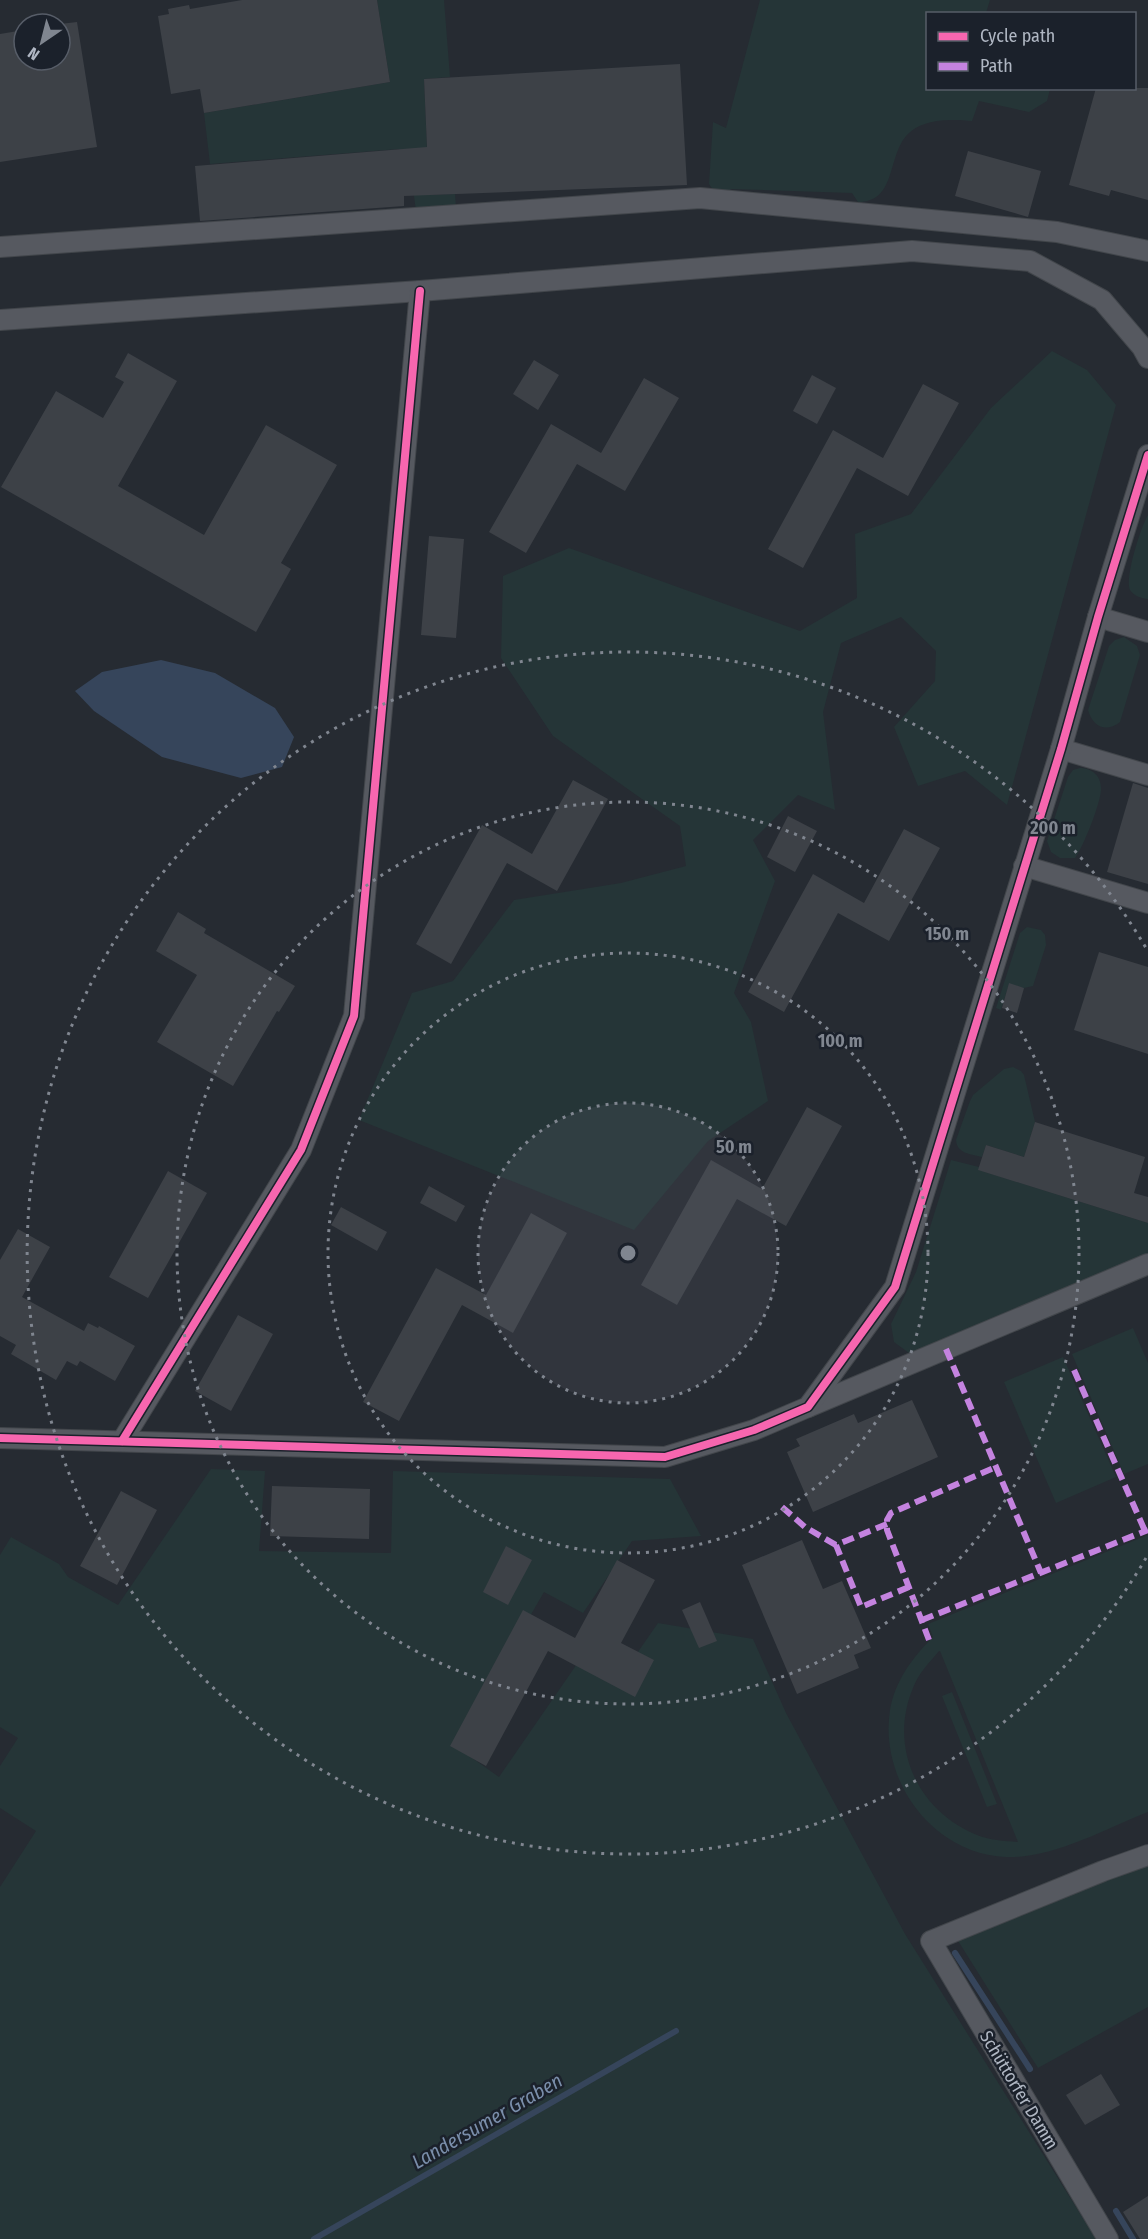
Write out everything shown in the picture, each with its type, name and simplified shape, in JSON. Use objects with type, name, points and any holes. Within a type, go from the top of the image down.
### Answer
[{"type":"street","points":[[0,247],[700,198],[1057,232],[1148,251]]},
{"type":"street","points":[[0,320],[420,291],[912,251],[1030,261],[1102,300],[1142,347],[1148,358]]},
{"type":"street","points":[[122,1441],[301,1150],[354,1016],[420,291]]},
{"type":"street","points":[[808,1407],[894,1287],[1061,749],[1098,617],[1145,482],[1148,455]]},
{"type":"street","points":[[1098,617],[1148,632]]},
{"type":"street","points":[[1061,749],[1148,775]]},
{"type":"street","points":[[1024,866],[1148,903]]},
{"type":"street","points":[[0,1438],[665,1457],[754,1430],[1148,1264]]},
{"type":"street","name":"Schüttorfer Damm","points":[[1108,2239],[931,1941],[1102,1871],[1148,1855]]},
{"type":"shaded area","points":[[377,0],[444,0],[450,77],[424,79],[429,195],[455,194],[456,207],[416,211],[410,167],[399,149],[210,164],[204,113],[390,82]]},
{"type":"shaded area","points":[[760,0],[990,0],[986,12],[926,12],[926,90],[1050,90],[1047,101],[1029,112],[979,101],[972,121],[937,121],[913,130],[900,145],[889,178],[879,195],[870,200],[858,202],[852,193],[731,189],[724,197],[715,193],[709,184],[713,122],[726,128]]},
{"type":"shaded area","points":[[1052,351],[1087,370],[1116,405],[1007,805],[965,771],[918,786],[894,727],[935,681],[936,651],[901,617],[841,643],[823,712],[835,810],[798,795],[753,840],[775,881],[734,993],[751,1022],[768,1101],[708,1141],[634,1230],[359,1120],[412,993],[453,981],[514,900],[621,883],[686,866],[680,826],[553,736],[501,658],[503,576],[569,548],[800,631],[857,598],[855,534],[911,514],[991,408]]},
{"type":"shaded area","points":[[1148,515],[1147,599],[1130,590],[1129,575],[1134,552]]},
{"type":"shaded area","points":[[1124,637],[1137,646],[1140,655],[1120,722],[1105,728],[1093,721],[1088,710],[1109,646],[1115,640]]},
{"type":"shaded area","points":[[1088,769],[1099,779],[1101,788],[1098,803],[1083,845],[1075,858],[1060,858],[1051,852],[1047,841],[1068,777],[1073,770]]},
{"type":"shaded area","points":[[1027,927],[1041,930],[1045,935],[1046,945],[1033,986],[1024,988],[1009,984],[1001,1010],[996,1008],[1020,933]]},
{"type":"shaded area","points":[[1013,1067],[1024,1075],[1035,1122],[1024,1157],[986,1145],[982,1157],[962,1151],[956,1140],[973,1095],[1004,1069]]},
{"type":"shaded area","points":[[951,1160],[979,1167],[979,1170],[1148,1223],[1148,1255],[918,1353],[909,1353],[894,1342],[891,1324],[916,1272]]},
{"type":"shaded area","points":[[1133,1328],[1148,1363],[1148,1464],[1124,1474],[1072,1354]]},
{"type":"shaded area","points":[[1063,1357],[1116,1477],[1056,1503],[1004,1382]]},
{"type":"shaded area","points":[[211,1469],[265,1471],[259,1551],[391,1553],[393,1471],[670,1479],[701,1536],[632,1541],[583,1613],[544,1592],[455,1746],[499,1777],[579,1661],[615,1685],[658,1623],[753,1639],[786,1713],[905,1934],[1096,2239],[0,2239],[0,1887],[36,1831],[0,1808],[0,1766],[18,1738],[0,1727],[0,1555],[11,1537],[59,1564],[68,1577],[118,1605]]},
{"type":"shaded area","points":[[1148,1535],[1148,1812],[1078,1842],[1024,1856],[1006,1857],[980,1853],[956,1843],[934,1828],[916,1809],[903,1787],[893,1762],[889,1737],[892,1699],[911,1662],[933,1637],[928,1624]],"holes":[[[940,1651],[1018,1842],[982,1837],[956,1824],[924,1794],[914,1775],[907,1755],[904,1733],[906,1711],[918,1678]]]},
{"type":"shaded area","points":[[952,1692],[997,1804],[987,1807],[942,1696]]},
{"type":"shaded area","points":[[1148,1861],[1148,2007],[1038,2068],[955,1936]]},
{"type":"water","points":[[161,660],[215,673],[275,708],[294,737],[282,767],[241,778],[162,757],[94,711],[75,691],[102,672]]},
{"type":"building","points":[[242,0],[377,0],[390,82],[204,113],[200,89],[171,94],[158,16],[169,14],[168,9],[189,5],[190,9]]},
{"type":"building","points":[[77,22],[97,147],[0,162],[0,34],[12,32],[12,72],[72,72],[72,23]]},
{"type":"building","points":[[680,64],[687,185],[404,196],[404,206],[200,221],[195,166],[427,147],[424,79]]},
{"type":"building","points":[[1148,88],[1148,200],[1111,190],[1109,196],[1069,185],[1095,90]]},
{"type":"building","points":[[968,151],[1041,171],[1028,217],[955,196]]},
{"type":"building","points":[[128,353],[177,381],[118,486],[204,535],[266,425],[337,465],[281,563],[291,569],[256,632],[1,487],[56,391],[103,418],[124,382],[115,377]]},
{"type":"building","points":[[534,360],[559,375],[538,410],[513,394]]},
{"type":"building","points":[[812,375],[836,388],[817,424],[793,411]]},
{"type":"building","points":[[644,378],[679,398],[625,491],[577,464],[526,553],[489,532],[551,424],[601,453]]},
{"type":"building","points":[[923,384],[959,403],[908,496],[857,468],[803,568],[768,549],[833,430],[883,458]]},
{"type":"building","points":[[429,536],[464,539],[456,638],[421,635]]},
{"type":"building","points":[[573,780],[608,799],[557,891],[507,863],[451,964],[416,944],[482,825],[532,854]]},
{"type":"building","points":[[1133,783],[1148,788],[1148,884],[1107,872]]},
{"type":"building","points":[[788,816],[817,831],[795,872],[767,857]]},
{"type":"building","points":[[904,829],[940,848],[889,941],[838,913],[784,1012],[748,992],[813,874],[864,903]]},
{"type":"building","points":[[178,912],[206,929],[204,933],[295,986],[279,1012],[277,1011],[233,1086],[157,1042],[197,975],[156,951]]},
{"type":"building","points":[[1099,952],[1148,967],[1148,1054],[1074,1030]]},
{"type":"building","points":[[1009,983],[1024,988],[1017,1013],[1002,1008]]},
{"type":"building","points":[[807,1107],[842,1126],[786,1226],[737,1199],[677,1305],[641,1285],[711,1160],[762,1189]]},
{"type":"building","points":[[1035,1122],[1145,1157],[1134,1193],[1148,1197],[1148,1223],[978,1170],[986,1145],[1024,1157]]},
{"type":"building","points":[[168,1171],[207,1193],[148,1298],[109,1277]]},
{"type":"building","points":[[429,1186],[465,1206],[456,1222],[420,1203]]},
{"type":"building","points":[[341,1207],[387,1232],[377,1251],[331,1225]]},
{"type":"building","points":[[531,1213],[567,1233],[513,1333],[462,1305],[399,1421],[363,1402],[436,1268],[486,1295]]},
{"type":"building","points":[[18,1229],[50,1247],[22,1297],[84,1331],[88,1323],[98,1328],[99,1326],[135,1346],[115,1381],[80,1361],[77,1366],[67,1361],[56,1380],[11,1354],[16,1345],[0,1336],[0,1260]]},
{"type":"building","points":[[238,1315],[273,1334],[231,1411],[195,1391]]},
{"type":"building","points":[[912,1400],[938,1457],[813,1512],[787,1452],[800,1446],[796,1439],[854,1414],[858,1423]]},
{"type":"building","points":[[272,1486],[370,1489],[369,1539],[270,1536]]},
{"type":"building","points":[[121,1491],[157,1510],[117,1585],[80,1566]]},
{"type":"building","points":[[802,1540],[823,1589],[842,1581],[871,1648],[854,1655],[859,1668],[797,1694],[742,1565]]},
{"type":"building","points":[[506,1546],[532,1560],[508,1605],[483,1592]]},
{"type":"building","points":[[617,1560],[655,1580],[621,1643],[654,1660],[635,1697],[548,1651],[486,1766],[450,1746],[523,1610],[575,1638]]},
{"type":"building","points":[[700,1602],[717,1641],[699,1648],[682,1610]]},
{"type":"building","points":[[1101,2074],[1120,2105],[1085,2125],[1066,2095]]},
{"type":"building","points":[[1148,2196],[1148,2239],[1140,2239],[1123,2212]]},
{"type":"waterway","points":[[955,1953],[1030,2069]]},
{"type":"waterway","name":"Landersumer Graben","points":[[314,2239],[676,2031]]},
{"type":"waterway","points":[[1116,2211],[1133,2239]]},
{"type":"marked path","points":[[946,1349],[1041,1573]]},
{"type":"marked path","points":[[1074,1370],[1145,1531]]},
{"type":"marked path","points":[[929,1640],[887,1530],[887,1520],[891,1513],[996,1467]]},
{"type":"marked path","points":[[782,1507],[805,1527],[836,1545]]},
{"type":"marked path","points":[[887,1524],[836,1545],[861,1607],[909,1587]]},
{"type":"marked path","points":[[922,1620],[1148,1530]]},
{"type":"cycle path","points":[[122,1441],[301,1150],[354,1016],[420,291]]},
{"type":"cycle path","points":[[0,1438],[665,1457],[754,1430],[808,1407],[895,1287],[1061,749],[1098,617],[1148,455]]}]
